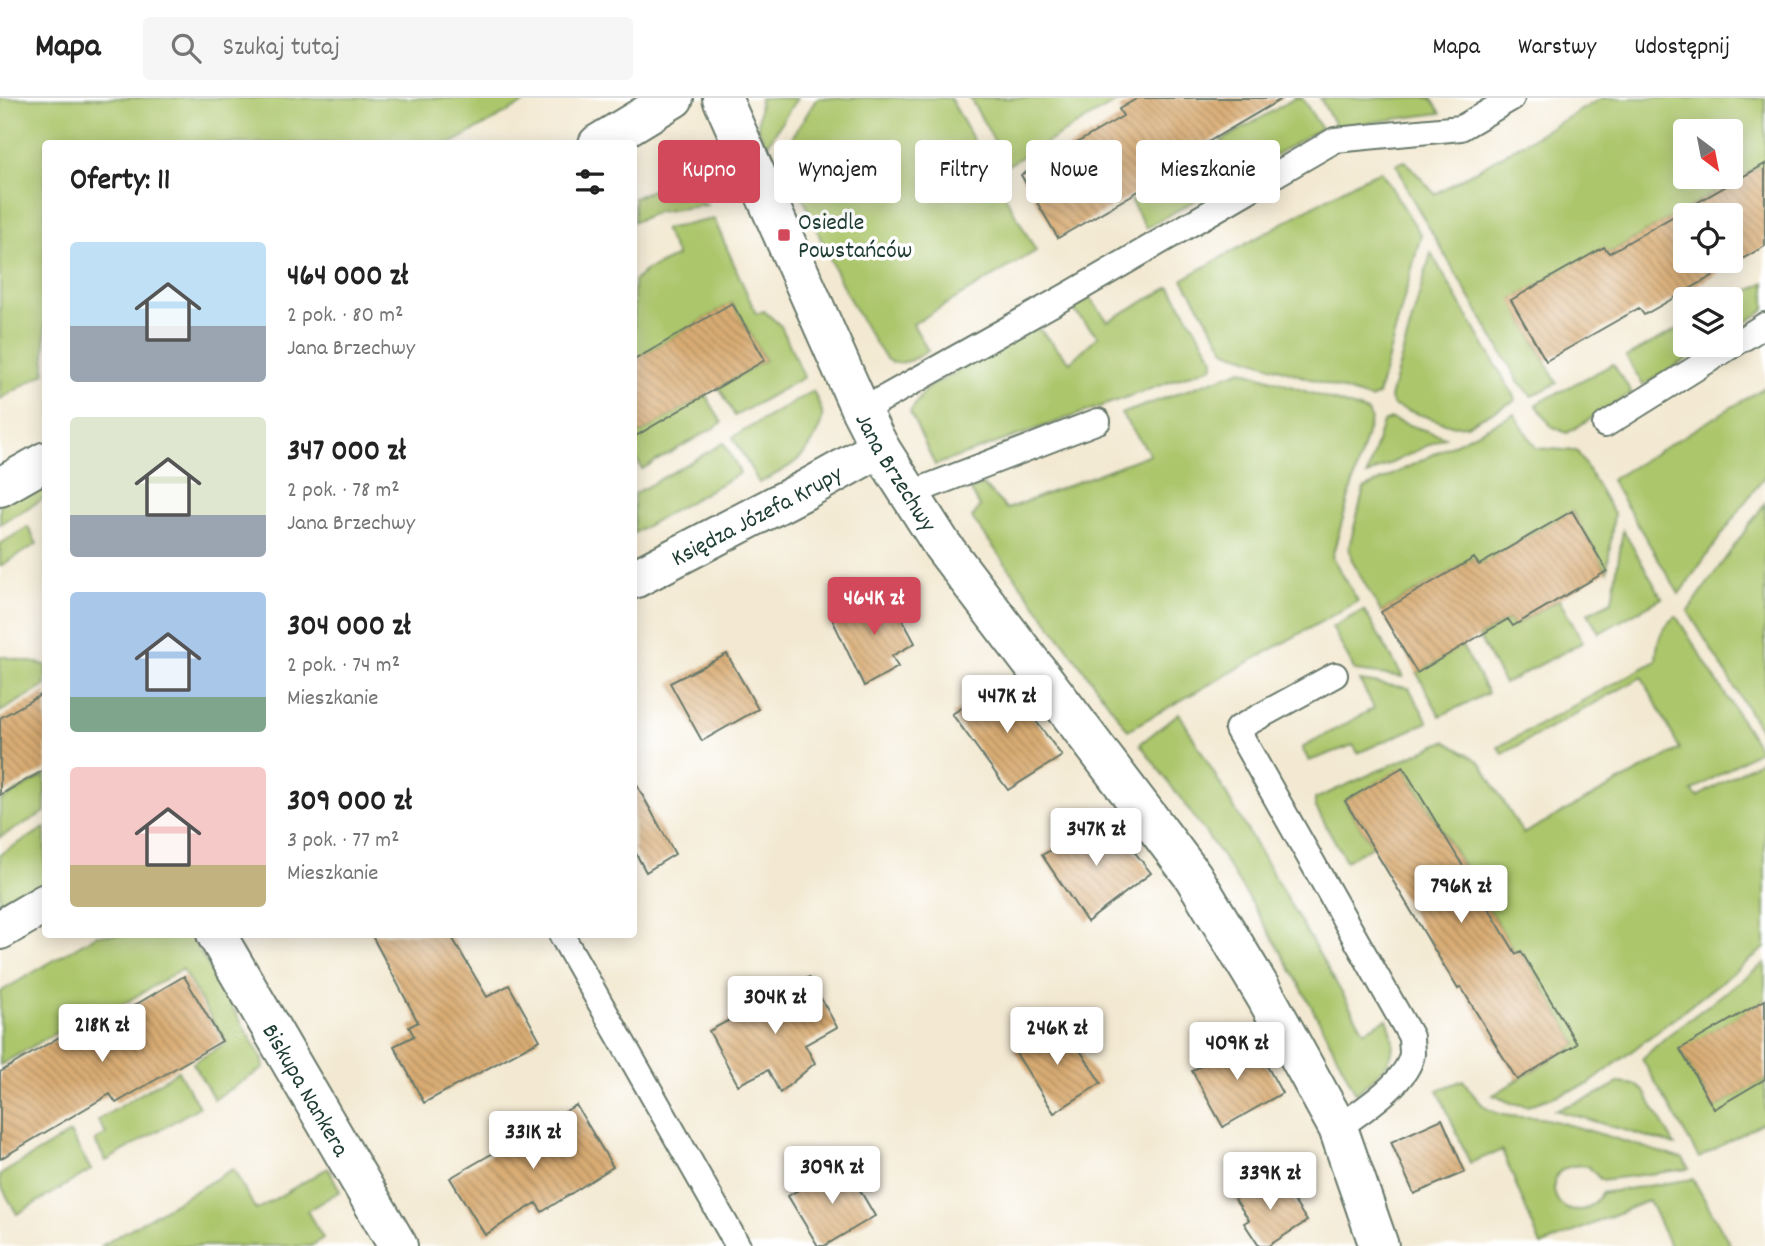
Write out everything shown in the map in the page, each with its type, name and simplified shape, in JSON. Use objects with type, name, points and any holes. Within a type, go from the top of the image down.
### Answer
[{"type":"street","points":[[604,140],[674,98]]},
{"type":"street","name":"Jana Brzechwy","points":[[722,98],[880,448],[942,545],[1193,876],[1267,999],[1338,1128],[1379,1246]]},
{"type":"street","name":"Księdza Józefa Krupy","points":[[637,577],[880,448]]},
{"type":"street","points":[[0,488],[42,463]]},
{"type":"street","points":[[0,930],[42,906]]},
{"type":"street","name":"Biskupa Nankera","points":[[218,938],[398,1246]]},
{"type":"lane","points":[[861,411],[1070,294],[1335,140],[1461,128],[1512,98]]},
{"type":"lane","points":[[1605,425],[1765,325]]},
{"type":"lane","points":[[909,494],[1098,421]]},
{"type":"lane","points":[[1335,675],[1237,729],[1410,1037],[1412,1055],[1402,1073],[1382,1095],[1338,1128]]},
{"type":"lane","points":[[563,938],[738,1246]]},
{"type":"green space","points":[[0,98],[533,98],[457,140],[42,140],[42,375],[0,399]]},
{"type":"green space","points":[[760,98],[797,98],[766,147],[758,128]]},
{"type":"green space","points":[[817,98],[950,98],[974,140],[915,140],[915,203],[1009,203],[1036,251],[913,324],[928,351],[908,361],[898,363],[887,360],[842,285],[805,203],[901,203],[901,140],[791,140]]},
{"type":"green space","points":[[970,98],[1123,98],[1051,140],[1026,140],[1026,155],[1012,163],[1012,140],[994,140]]},
{"type":"green space","points":[[1295,98],[1302,98],[1321,128],[1280,152],[1280,140],[1223,140]]},
{"type":"green space","points":[[1320,98],[1431,98],[1441,113],[1336,127]]},
{"type":"green space","points":[[1602,98],[1765,98],[1765,164],[1743,177],[1743,119],[1673,119],[1673,189],[1721,189],[1697,203],[1673,203],[1673,216],[1609,253],[1604,248],[1512,300],[1557,383],[1532,396],[1520,384],[1409,193],[1397,164],[1405,161],[1435,194]]},
{"type":"green space","points":[[1381,171],[1421,235],[1378,395],[1371,399],[1226,351],[1183,279],[1360,180]]},
{"type":"green space","points":[[658,182],[658,203],[707,205],[657,212],[637,221],[637,197],[654,189]]},
{"type":"green space","points":[[1136,198],[1136,203],[1190,203],[1146,228],[1131,201]]},
{"type":"green space","points":[[714,219],[756,314],[764,311],[781,326],[804,377],[735,416],[719,387],[765,360],[732,303],[637,358],[637,278],[645,271],[677,256],[664,229]]},
{"type":"green space","points":[[1431,253],[1516,400],[1467,425],[1454,426],[1394,406],[1390,398]]},
{"type":"green space","points":[[1765,282],[1765,310],[1743,324],[1743,294]]},
{"type":"green space","points":[[1170,287],[1214,359],[1212,367],[935,465],[910,412],[925,390],[1036,326],[1070,362],[1098,336],[1070,307],[1089,297],[1108,321]]},
{"type":"green space","points":[[1673,332],[1673,357],[1690,357],[1643,385],[1626,357]]},
{"type":"green space","points":[[1613,364],[1632,393],[1567,433],[1551,426],[1536,404]]},
{"type":"green space","points":[[1242,370],[1368,412],[1371,419],[1332,557],[1358,601],[1128,730],[972,518],[980,507],[970,489],[983,485],[1007,509],[1150,454],[1121,414]]},
{"type":"green space","points":[[1765,387],[1765,475],[1679,594],[1611,480]]},
{"type":"green space","points":[[813,391],[822,415],[812,442],[793,463],[759,483],[733,437]]},
{"type":"green space","points":[[706,395],[722,423],[642,469],[637,460],[637,435]]},
{"type":"green space","points":[[1514,414],[1536,448],[1577,451],[1614,514],[1607,571],[1572,511],[1479,565],[1474,558],[1381,612],[1352,561],[1349,547],[1364,489]]},
{"type":"green space","points":[[1391,419],[1445,437],[1367,475],[1383,422]]},
{"type":"green space","points":[[724,443],[740,473],[637,531],[637,492]]},
{"type":"green space","points":[[42,479],[42,500],[0,524],[0,503]]},
{"type":"green space","points":[[1765,503],[1765,738],[1688,611]]},
{"type":"green space","points":[[28,527],[37,544],[0,566],[0,544]]},
{"type":"green space","points":[[1623,530],[1662,598],[1599,633],[1588,613],[1612,601]]},
{"type":"green space","points":[[1559,600],[1583,642],[1504,684],[1479,637],[1509,619],[1513,626]]},
{"type":"green space","points":[[1364,610],[1403,677],[1355,671],[1332,627]]},
{"type":"green space","points":[[1676,616],[1760,750],[1692,791],[1697,797],[1765,758],[1765,948],[1589,1084],[1527,1106],[1511,1103],[1493,1095],[1577,1044],[1521,951],[1516,954],[1404,767],[1345,801],[1372,846],[1346,861],[1315,806],[1315,799],[1445,741],[1480,762],[1523,834],[1680,749],[1642,677],[1503,754],[1498,747],[1656,661],[1660,636],[1666,625]]},
{"type":"green space","points":[[1462,646],[1488,693],[1440,716],[1417,673]]},
{"type":"green space","points":[[0,656],[42,664],[42,688],[0,712]]},
{"type":"green space","points":[[1360,681],[1409,688],[1428,722],[1358,753],[1353,745],[1309,761],[1302,748],[1374,708]]},
{"type":"green space","points":[[1179,713],[1364,1031],[1387,1019],[1392,1033],[1392,1053],[1382,1069],[1356,1094],[1263,921],[1207,835],[1140,744]]},
{"type":"green space","points":[[42,777],[42,814],[0,837],[0,801]]},
{"type":"green space","points":[[42,830],[42,887],[0,912],[0,854]]},
{"type":"green space","points":[[92,938],[192,938],[263,1060],[264,1068],[214,1099],[193,1063],[226,1043],[182,969],[76,1032],[71,1024],[0,1065],[0,992]]},
{"type":"green space","points":[[1765,963],[1765,1000],[1680,1050],[1714,1109],[1765,1079],[1765,1121],[1699,1158],[1642,1059],[1667,1036]]},
{"type":"green space","points":[[178,1071],[199,1107],[106,1161],[95,1141],[106,1134],[98,1120]]},
{"type":"green space","points":[[1463,1080],[1480,1103],[1495,1112],[1546,1119],[1580,1128],[1683,1159],[1689,1169],[1601,1180],[1588,1166],[1571,1166],[1560,1172],[1555,1180],[1554,1190],[1565,1207],[1575,1211],[1596,1202],[1601,1193],[1693,1179],[1731,1246],[1670,1246],[1649,1200],[1541,1246],[1502,1150],[1470,1163],[1438,1090]]},
{"type":"green space","points":[[1618,1083],[1637,1085],[1645,1093],[1675,1145],[1555,1110],[1594,1096]]},
{"type":"green space","points":[[70,1133],[91,1170],[17,1214],[0,1184],[0,1175]]},
{"type":"green space","points":[[328,1168],[340,1191],[307,1211],[323,1238],[311,1246],[101,1246],[233,1169],[256,1210]]},
{"type":"building","points":[[1138,98],[1283,98],[1211,140],[1136,140],[1136,193],[1122,201],[1122,140],[1082,140],[1123,116],[1119,109]]},
{"type":"building","points":[[1765,164],[1765,246],[1743,259],[1743,203],[1697,203],[1721,189],[1743,189],[1743,177]]},
{"type":"building","points":[[1037,203],[1118,203],[1058,238]]},
{"type":"building","points":[[1673,216],[1673,273],[1718,273],[1693,287],[1673,287],[1673,298],[1644,315],[1639,308],[1546,361],[1511,300],[1604,247],[1609,253]]},
{"type":"building","points":[[732,303],[765,360],[637,435],[637,358]]},
{"type":"building","points":[[1572,511],[1607,571],[1513,626],[1508,619],[1417,673],[1381,612],[1474,558],[1479,565]]},
{"type":"building","points":[[880,595],[892,600],[915,643],[892,656],[898,667],[864,686],[832,619]]},
{"type":"building","points":[[727,654],[758,709],[702,741],[670,683]]},
{"type":"building","points":[[1006,681],[1062,756],[1008,790],[952,714]]},
{"type":"building","points":[[42,694],[42,771],[0,795],[0,718]]},
{"type":"building","points":[[1403,767],[1516,954],[1521,951],[1577,1044],[1517,1080],[1461,987],[1458,989],[1345,801]]},
{"type":"building","points":[[637,785],[675,854],[646,872],[637,856]]},
{"type":"building","points":[[1108,818],[1151,873],[1087,922],[1042,855]]},
{"type":"building","points":[[373,938],[452,938],[487,997],[509,985],[540,1040],[424,1103],[394,1046],[414,1036],[409,1027],[418,1022]]},
{"type":"building","points":[[184,976],[222,1041],[116,1103],[110,1094],[0,1159],[0,1072],[73,1029],[78,1039]]},
{"type":"building","points":[[809,977],[837,1027],[805,1045],[815,1063],[780,1093],[768,1070],[738,1085],[709,1031]]},
{"type":"building","points":[[1765,1000],[1765,1079],[1714,1109],[1680,1049]]},
{"type":"building","points":[[1061,1021],[1101,1083],[1054,1113],[1014,1050]]},
{"type":"building","points":[[1251,1037],[1282,1093],[1223,1127],[1192,1071]]},
{"type":"building","points":[[576,1105],[613,1167],[542,1212],[536,1203],[485,1235],[450,1178]]},
{"type":"building","points":[[1442,1119],[1465,1172],[1414,1194],[1391,1142]]},
{"type":"building","points":[[844,1163],[875,1216],[824,1246],[818,1246],[788,1196]]},
{"type":"building","points":[[1276,1174],[1307,1221],[1268,1246],[1259,1246],[1244,1223],[1249,1220],[1235,1199]]},
{"type":"place","name":"Osiedle Powstańców","points":[[784,235]]}]
